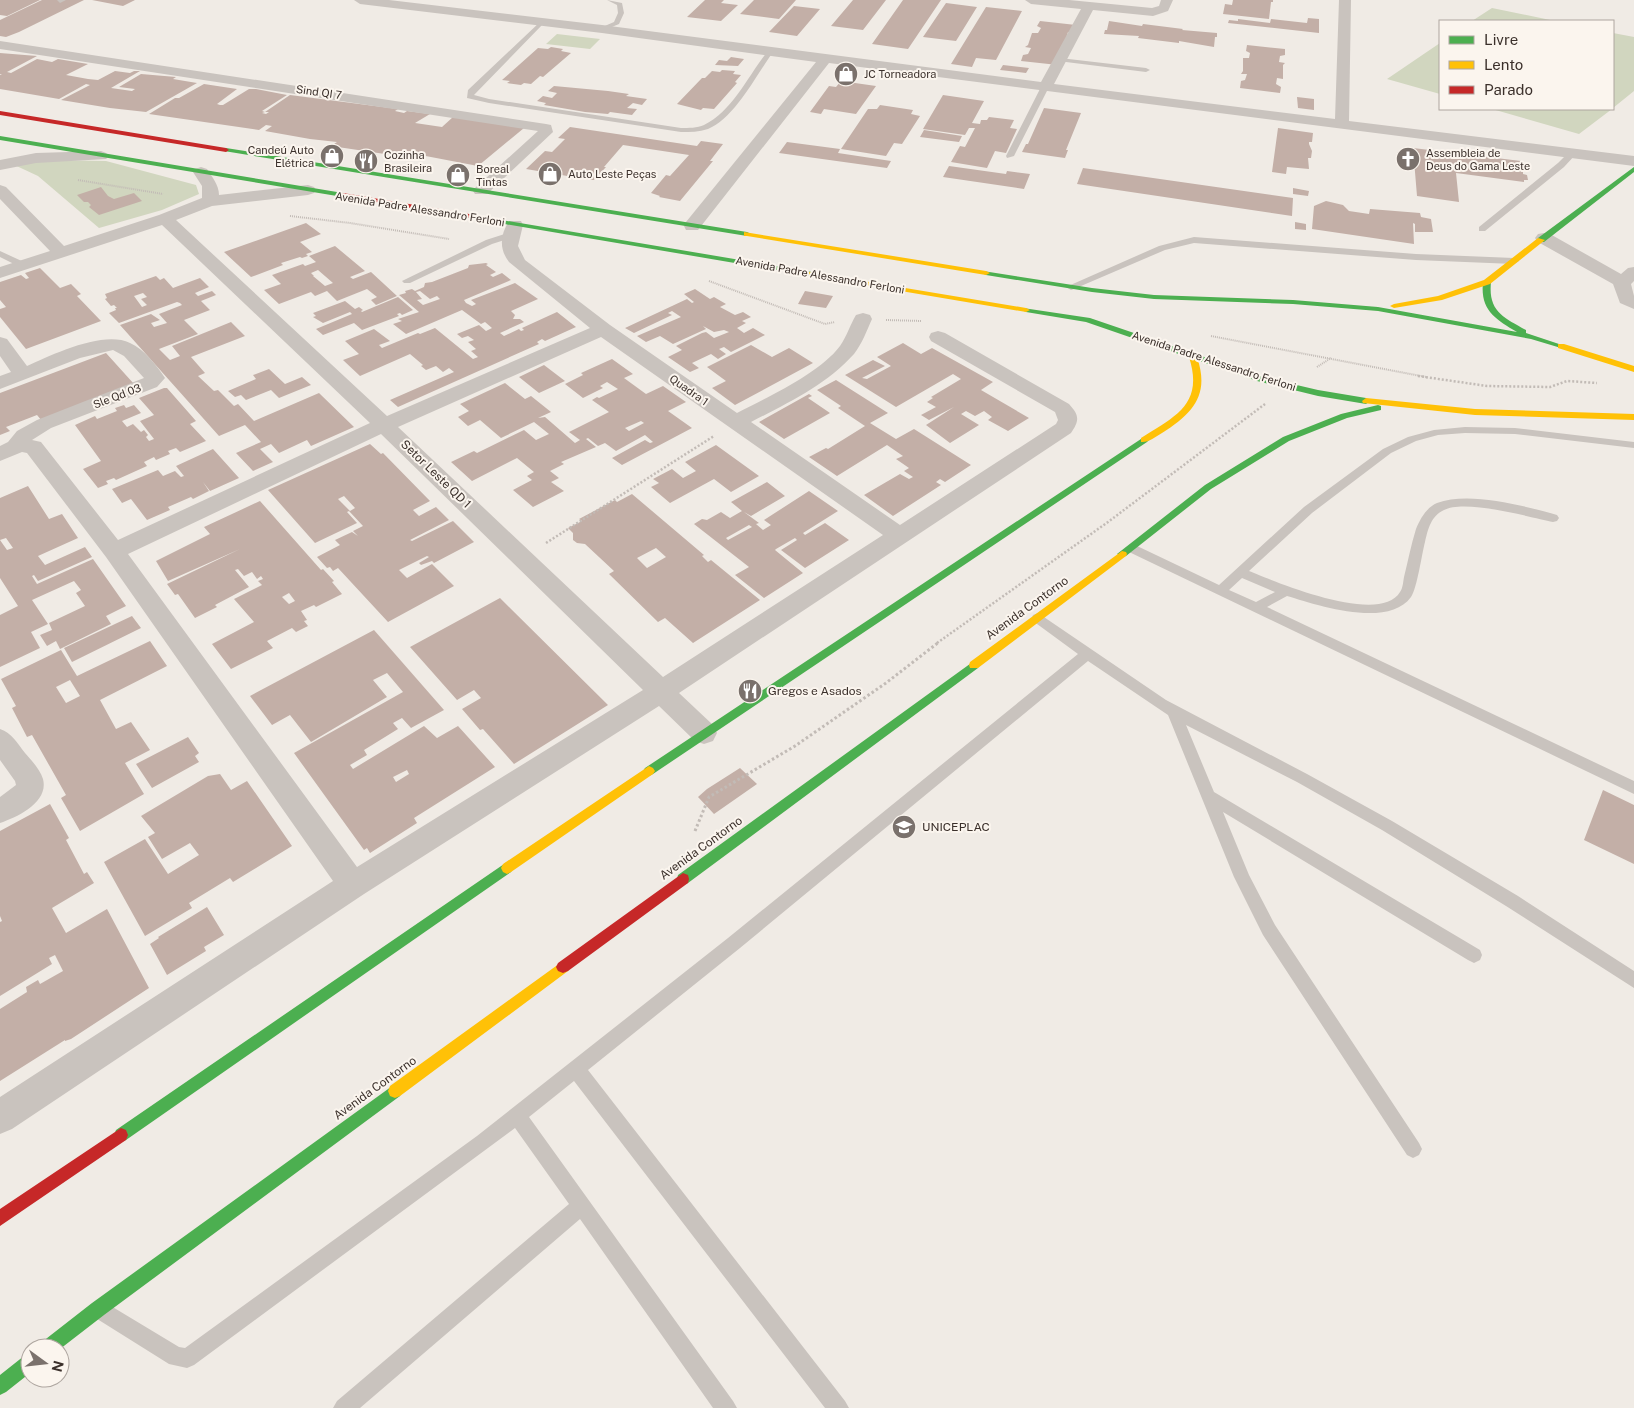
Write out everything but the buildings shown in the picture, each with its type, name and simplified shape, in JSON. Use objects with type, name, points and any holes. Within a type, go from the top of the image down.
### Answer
[{"type":"main road","points":[[0,113],[1071,286],[1154,297],[1293,302],[1378,309],[1532,337],[1634,369]]},
{"type":"main road","name":"Avenida Padre Alessandro Ferloni","points":[[0,138],[490,221],[515,221],[552,230],[1087,320],[1133,331],[1193,357],[1298,388],[1388,405],[1448,411],[1634,417]]},
{"type":"main road","points":[[1378,309],[1438,298],[1486,282],[1634,169]]},
{"type":"main road","points":[[515,197],[521,200],[523,205],[515,221]]},
{"type":"main road","points":[[552,230],[551,222],[555,216],[574,206]]},
{"type":"main road","points":[[1486,282],[1485,298],[1490,307],[1512,326],[1532,337]]},
{"type":"main road","points":[[1137,309],[1154,297]]},
{"type":"main road","points":[[0,1218],[704,733],[1182,415],[1194,399],[1200,382],[1193,357]]},
{"type":"main road","name":"Avenida Contorno","points":[[61,1338],[1038,618],[1208,487],[1286,439],[1344,416],[1388,405]]},
{"type":"main road","points":[[0,1386],[20,1370]]},
{"type":"street","points":[[360,0],[392,2],[541,23],[602,29],[824,59],[1634,161]]},
{"type":"street","points":[[1031,0],[1153,12],[1164,8],[1167,0]]},
{"type":"street","points":[[1342,124],[1345,0]]},
{"type":"street","points":[[1045,87],[1089,6]]},
{"type":"street","name":"Sind QI 7","points":[[0,45],[546,128],[546,132],[481,191]]},
{"type":"street","points":[[692,226],[824,59]]},
{"type":"street","points":[[0,146],[4,163],[101,156]]},
{"type":"street","points":[[202,172],[212,188],[212,195],[209,201]]},
{"type":"street","points":[[0,190],[61,253]]},
{"type":"street","points":[[0,273],[164,219],[209,201],[308,190]]},
{"type":"street","name":"Setor Leste QD 1","points":[[164,219],[384,425],[704,733]]},
{"type":"street","name":"Quadra 1","points":[[515,221],[508,242],[511,255],[519,264],[603,329],[899,535]]},
{"type":"street","points":[[1544,238],[1628,277],[1622,287],[1626,299],[1634,304]]},
{"type":"street","points":[[735,422],[790,394],[822,373],[848,350],[863,320]]},
{"type":"street","points":[[114,550],[384,425],[603,329]]},
{"type":"street","points":[[0,1117],[353,885],[662,691],[1064,428],[1068,420],[1067,414],[1062,408],[938,338]]},
{"type":"street","points":[[0,343],[23,374],[0,383]]},
{"type":"street","name":"Sle Qd 03","points":[[9,450],[24,436],[44,424],[150,383],[155,378],[127,349],[114,344],[98,346],[23,374]]},
{"type":"street","points":[[9,450],[34,447],[114,550],[353,885]]},
{"type":"street","points":[[0,740],[28,778],[30,789],[8,807]]},
{"type":"lane","points":[[602,29],[617,23],[621,13],[620,4],[610,0]]},
{"type":"lane","points":[[541,23],[471,92],[470,96],[489,101],[682,130],[697,130],[716,120],[734,100],[770,52]]},
{"type":"lane","points":[[1060,60],[1146,70]]},
{"type":"lane","points":[[1010,156],[1045,87]]},
{"type":"lane","points":[[1482,229],[1561,165],[1573,153]]},
{"type":"lane","points":[[407,281],[489,242],[515,221]]},
{"type":"lane","points":[[1071,286],[1162,248],[1194,240],[1416,257],[1514,261]]},
{"type":"lane","points":[[0,254],[23,265]]},
{"type":"lane","points":[[1220,591],[1308,510],[1387,451],[1412,439],[1438,432],[1465,430],[1515,431],[1634,445]]},
{"type":"lane","points":[[1241,573],[1286,592],[1334,606],[1373,609],[1400,602],[1406,595],[1422,530],[1426,520],[1439,506],[1465,502],[1553,518]]},
{"type":"lane","points":[[1131,548],[1634,788]]},
{"type":"lane","points":[[1256,608],[1286,592]]},
{"type":"lane","points":[[1038,618],[1144,693],[1217,735],[1302,778],[1440,857],[1514,902],[1634,980]]},
{"type":"lane","points":[[98,1309],[176,1357],[187,1358],[198,1351],[312,1268],[576,1069],[734,944],[1062,673],[1088,654]]},
{"type":"lane","points":[[1173,710],[1242,877],[1269,930],[1413,1148]]},
{"type":"lane","points":[[1208,796],[1474,955]]},
{"type":"lane","points":[[576,1069],[838,1408]]},
{"type":"lane","points":[[517,1115],[726,1408]]},
{"type":"lane","points":[[344,1408],[582,1206]]},
{"type":"path","points":[[523,558],[735,422]]},
{"type":"green space","points":[[1492,8],[1550,20],[1474,20]]},
{"type":"green space","points":[[1614,33],[1634,37],[1634,91],[1614,107]]},
{"type":"green space","points":[[557,34],[600,39],[590,49],[546,44]]},
{"type":"green space","points":[[1439,44],[1439,94],[1387,79]]},
{"type":"green space","points":[[1495,110],[1611,110],[1579,134]]},
{"type":"green space","points":[[50,160],[106,161],[196,185],[199,194],[162,210],[99,228],[38,176],[8,162]]},
{"type":"traffic: fast","points":[[0,138],[343,195]]},
{"type":"traffic: fast","points":[[226,150],[747,234]]},
{"type":"traffic: fast","points":[[1541,240],[1634,169]]},
{"type":"traffic: fast","points":[[469,216],[812,274]]},
{"type":"traffic: fast","points":[[986,273],[1092,290],[1154,297],[1293,302],[1378,309],[1532,337],[1561,346]]},
{"type":"traffic: fast","points":[[1487,282],[1487,300],[1494,313],[1523,332]]},
{"type":"traffic: fast","points":[[1026,310],[1087,320],[1260,379],[1318,393],[1366,401]]},
{"type":"traffic: fast","points":[[1122,554],[1208,487],[1286,439],[1344,416],[1378,408]]},
{"type":"traffic: fast","points":[[649,771],[1144,440]]},
{"type":"traffic: fast","points":[[683,879],[974,665]]},
{"type":"traffic: fast","points":[[121,1135],[507,868]]},
{"type":"traffic: fast","points":[[61,1338],[395,1091]]},
{"type":"traffic: fast","points":[[0,1386],[20,1370]]},
{"type":"traffic: slow","points":[[747,234],[986,273]]},
{"type":"traffic: slow","points":[[1394,306],[1439,298],[1487,282],[1541,240]]},
{"type":"traffic: slow","points":[[812,274],[1026,310]]},
{"type":"traffic: slow","points":[[1561,346],[1634,369]]},
{"type":"traffic: slow","points":[[1144,440],[1177,418],[1191,404],[1198,387],[1193,357]]},
{"type":"traffic: slow","points":[[1366,401],[1475,412],[1634,417]]},
{"type":"traffic: slow","points":[[974,665],[1122,554]]},
{"type":"traffic: slow","points":[[507,868],[649,771]]},
{"type":"traffic: slow","points":[[395,1091],[563,967]]},
{"type":"traffic: jam","points":[[0,113],[226,150]]},
{"type":"traffic: jam","points":[[343,195],[469,216]]},
{"type":"traffic: jam","points":[[563,967],[683,879]]},
{"type":"traffic: jam","points":[[0,1218],[121,1135]]},
{"type":"place","name":"JC Torneadora","points":[[846,74]]},
{"type":"place","name":"Candeú Auto Elétrica","points":[[332,156]]},
{"type":"place","name":"Assembleia de Deus do Gama Leste","points":[[1408,159]]},
{"type":"place","name":"Cozinha Brasileira","points":[[366,161]]},
{"type":"place","name":"Auto Leste Peças","points":[[550,174]]},
{"type":"place","name":"Boreal Tintas","points":[[458,175]]},
{"type":"place","name":"Gregos e Asados","points":[[750,691]]},
{"type":"place","name":"UNICEPLAC","points":[[904,827]]}]
